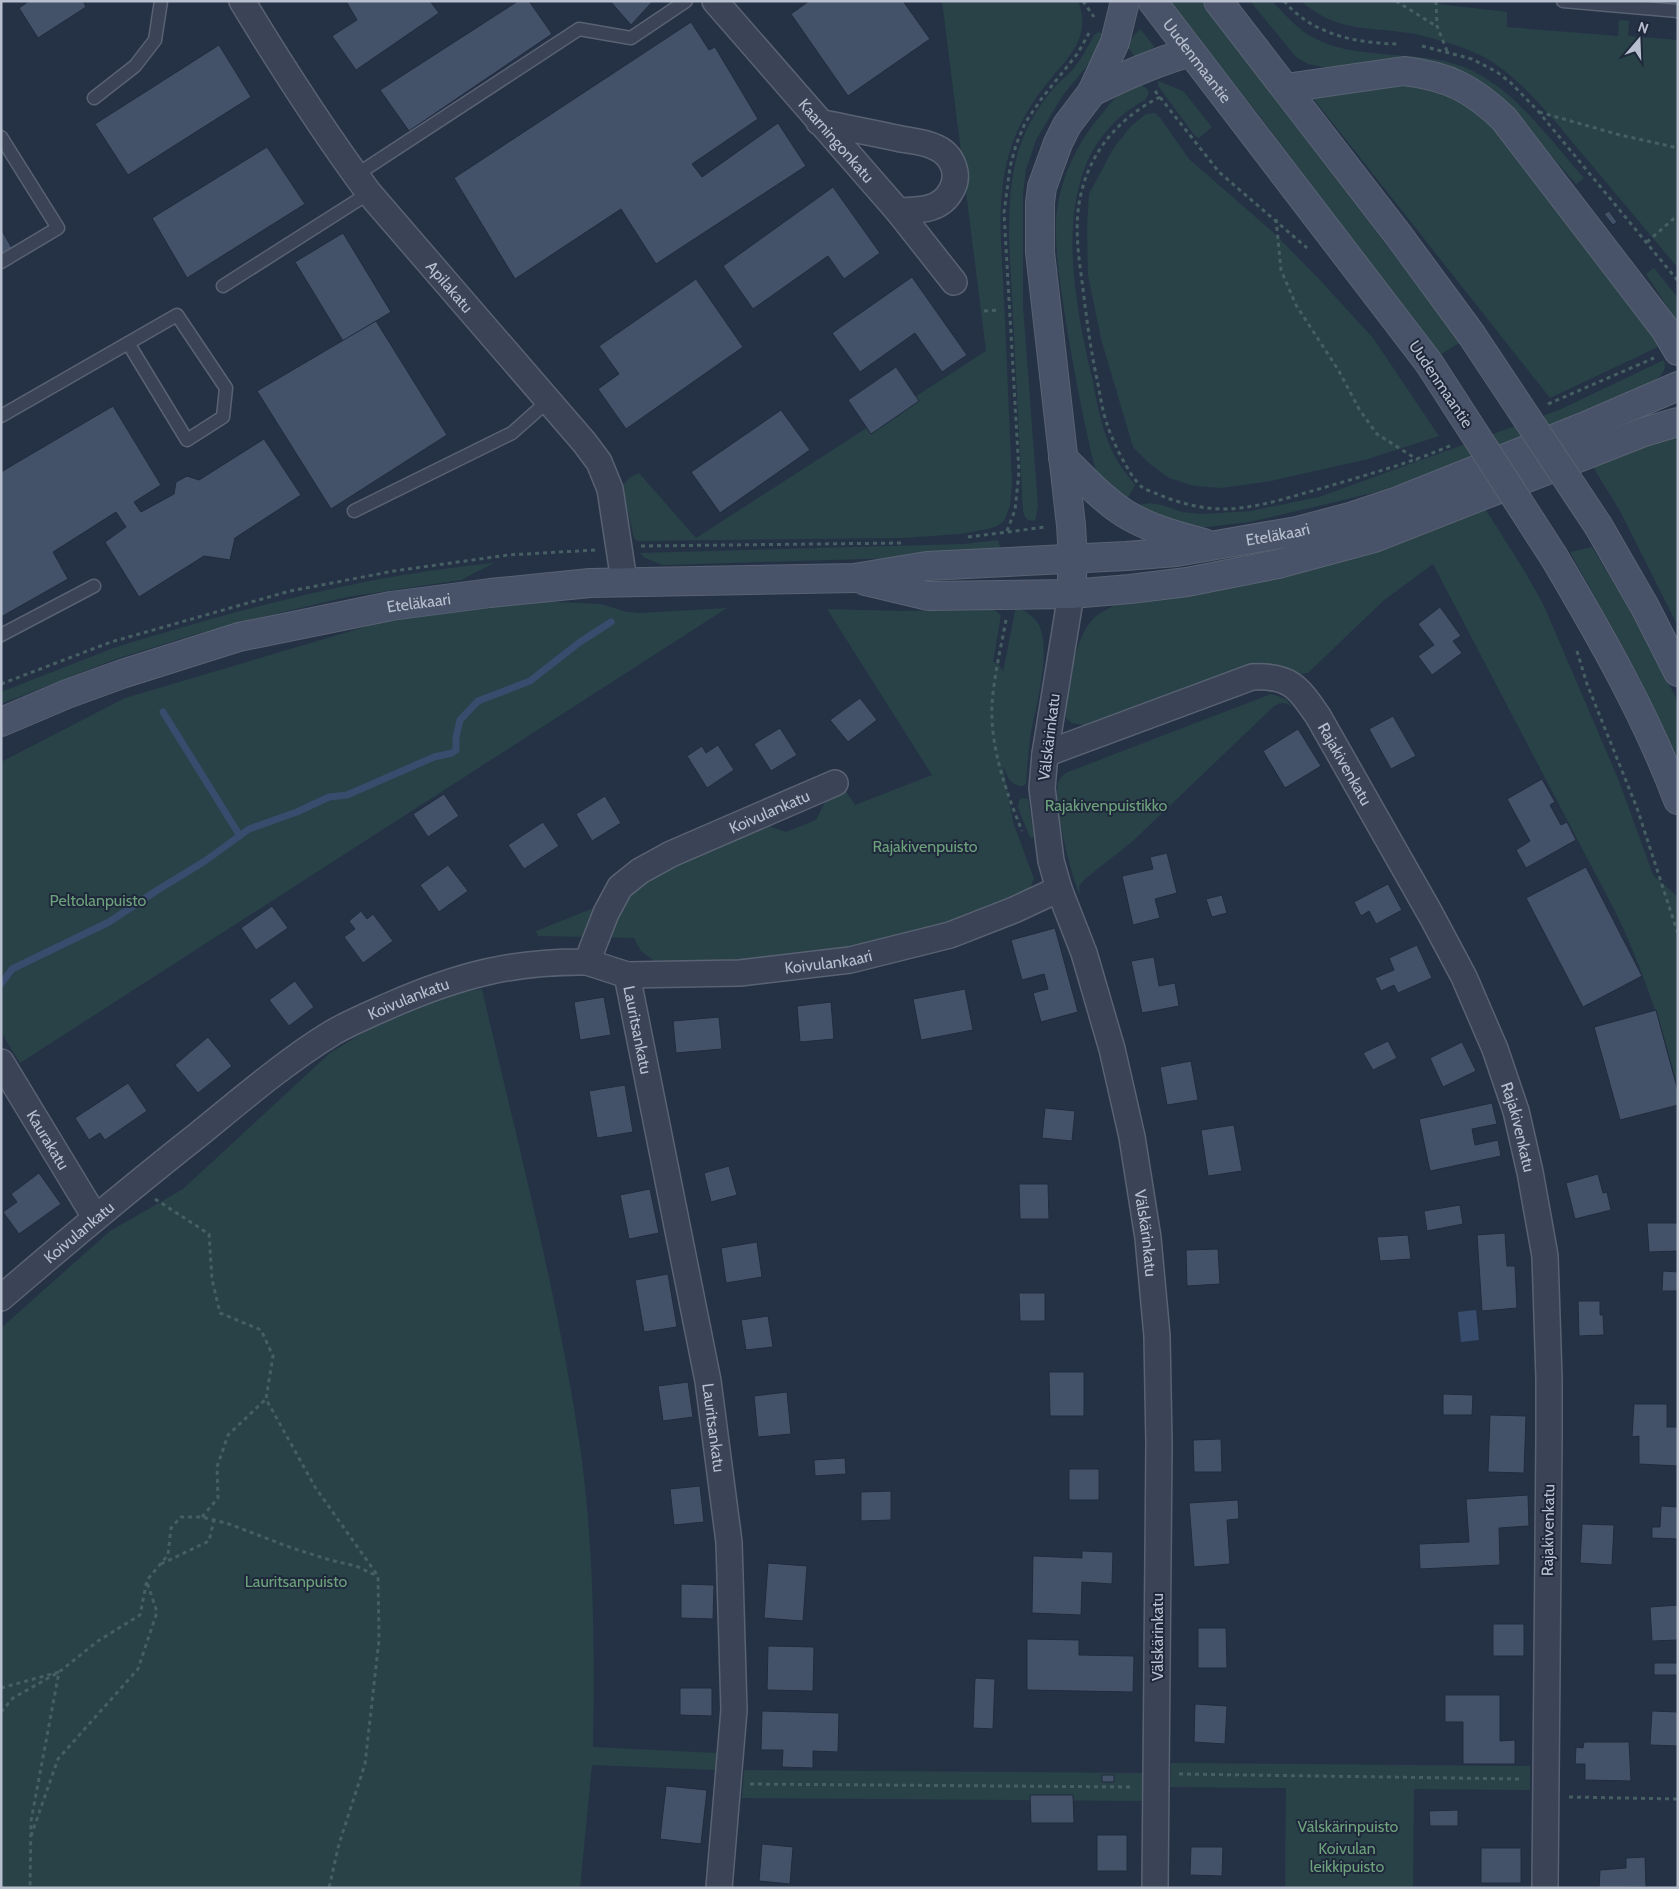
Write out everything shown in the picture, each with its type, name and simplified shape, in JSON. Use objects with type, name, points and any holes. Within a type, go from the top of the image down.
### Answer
[{"type":"main road","points":[[1070,594],[1073,560],[1040,252],[1040,203],[1042,187],[1058,143],[1067,125],[1092,92],[1115,42],[1125,1]]},
{"type":"main road","name":"Uudenmaantie","points":[[1152,1],[1428,363],[1554,557],[1604,642],[1637,706],[1678,800]]},
{"type":"main road","points":[[1218,1],[1286,88],[1471,334],[1599,527],[1645,607],[1678,672]]},
{"type":"main road","points":[[1092,92],[1137,69],[1191,52]]},
{"type":"main road","points":[[1286,88],[1404,71],[1429,74],[1452,81],[1476,94],[1504,119],[1665,329],[1667,354]]},
{"type":"main road","name":"Eteläkaari","points":[[1,722],[67,694],[122,674],[239,637],[391,606],[590,582],[854,578],[927,566],[1073,560],[1176,552],[1297,531],[1350,517],[1398,501],[1678,386]]},
{"type":"main road","name":"Eteläkaari","points":[[854,578],[928,596],[1070,594],[1187,582],[1278,564],[1374,538],[1644,432],[1678,422]]},
{"type":"main road","points":[[1063,458],[1103,497],[1124,513],[1172,535],[1215,546]]},
{"type":"street","name":"Apilakatu","points":[[242,1],[284,71],[362,184],[584,442],[599,462],[610,489],[624,582]]},
{"type":"street","name":"Kaarningonkatu","points":[[714,1],[898,211],[954,282]]},
{"type":"street","points":[[819,122],[934,146],[950,159],[956,174],[954,185],[948,197],[940,205],[919,210],[898,211]]},
{"type":"street","name":"Välskärinkatu","points":[[1070,594],[1045,754],[1042,788],[1051,861],[1059,889],[1084,953],[1112,1049],[1132,1137],[1148,1238],[1156,1336],[1159,1445],[1155,1888]]},
{"type":"street","name":"Rajakivenkatu","points":[[1045,754],[1252,677],[1268,676],[1284,680],[1302,693],[1318,716],[1464,977],[1495,1048],[1516,1111],[1530,1172],[1545,1256],[1550,1439],[1545,1888]]},
{"type":"street","name":"Koivulankatu","points":[[1,1298],[134,1185],[291,1061],[333,1033],[372,1013],[433,987],[465,977],[504,968],[557,962],[587,962],[606,913],[620,887],[640,871],[671,854],[835,783]]},
{"type":"street","name":"Koivulankaari","points":[[587,962],[627,975],[740,973],[850,960],[950,935],[1014,910],[1059,889]]},
{"type":"street","name":"Lauritsankatu","points":[[627,975],[708,1381],[729,1542],[734,1710],[719,1888]]},
{"type":"street","name":"Kaurakatu","points":[[1,1062],[95,1217]]},
{"type":"lane","points":[[94,98],[135,66],[155,40],[161,1]]},
{"type":"lane","points":[[223,286],[578,29],[631,38],[686,1]]},
{"type":"lane","points":[[1563,1],[1678,11]]},
{"type":"lane","points":[[1,137],[58,228],[1,262]]},
{"type":"lane","points":[[1,416],[177,314],[226,388],[223,417],[187,440],[128,343]]},
{"type":"lane","points":[[354,511],[512,433],[548,401]]},
{"type":"lane","points":[[1,635],[94,586]]},
{"type":"path","points":[[1083,1],[1115,42]]},
{"type":"path","points":[[1396,1],[1437,26]]},
{"type":"path","points":[[1436,1],[1437,26],[1447,51]]},
{"type":"path","points":[[1137,69],[1219,172],[1276,219],[1312,252]]},
{"type":"path","points":[[1160,97],[1145,104],[1129,116],[1112,132],[1102,146],[1087,174],[1080,195],[1077,224],[1088,339],[1106,423],[1119,454],[1141,487],[1168,499],[1191,506],[1226,509],[1264,504],[1418,460],[1455,444]]},
{"type":"path","points":[[1538,111],[1620,135],[1678,148]]},
{"type":"path","points":[[1647,242],[1678,215]]},
{"type":"path","points":[[1276,219],[1281,270],[1296,305],[1339,371],[1359,409],[1377,434],[1418,460]]},
{"type":"path","points":[[984,311],[1000,310]]},
{"type":"path","points":[[1546,405],[1667,354]]},
{"type":"path","points":[[1007,532],[1029,528]]},
{"type":"path","points":[[1006,617],[992,703],[994,739],[1008,795],[1029,849],[1051,861]]},
{"type":"path","points":[[1576,646],[1588,684],[1637,808],[1678,934]]},
{"type":"path","points":[[134,1185],[209,1234],[212,1279],[220,1313],[261,1330],[273,1356],[266,1399],[228,1435],[217,1467],[218,1498],[202,1517]]},
{"type":"path","points":[[266,1399],[314,1487],[378,1576],[379,1640],[365,1764],[339,1844],[329,1888]]},
{"type":"path","points":[[1,1712],[13,1698],[59,1672],[98,1641],[140,1615],[147,1580],[168,1555],[171,1528],[181,1517],[202,1517],[214,1520],[307,1553],[356,1566],[378,1576]]},
{"type":"path","points":[[159,1566],[209,1542],[214,1520]]},
{"type":"path","points":[[31,1836],[58,1759],[138,1669],[157,1612],[147,1580]]},
{"type":"path","points":[[1,1688],[59,1672]]},
{"type":"path","points":[[30,1888],[31,1821],[59,1672]]},
{"type":"path","points":[[1177,1774],[1533,1779]]},
{"type":"path","points":[[729,1784],[1140,1787]]},
{"type":"path","points":[[1568,1797],[1678,1798]]},
{"type":"green space","points":[[942,1],[1078,1],[1082,14],[1082,27],[1074,48],[1039,93],[1019,127],[1007,161],[1003,180],[1001,240],[1012,482],[1010,506],[1004,521],[988,529],[960,534],[904,538],[637,541],[634,538],[622,486],[629,478],[639,473],[696,538],[986,351]]},
{"type":"green space","points":[[1168,1],[1201,1],[1460,342],[1440,355],[1258,114]]},
{"type":"green space","points":[[1250,1],[1272,1],[1301,29],[1312,37],[1331,45],[1372,53],[1435,59],[1475,72],[1506,93],[1520,106],[1547,134],[1584,178],[1576,184],[1504,103],[1308,64],[1296,57]]},
{"type":"green space","points":[[1301,1],[1432,1],[1439,4],[1507,12],[1507,27],[1618,36],[1619,20],[1629,21],[1628,36],[1678,40],[1678,268],[1550,115],[1509,74],[1494,63],[1464,48],[1431,38],[1342,24],[1315,12]]},
{"type":"green space","points":[[1140,29],[1154,46],[1135,57],[1126,45]]},
{"type":"green space","points":[[1099,32],[1106,36],[1100,50],[1063,95],[1036,140],[1026,169],[1023,194],[1023,305],[1038,507],[1035,521],[1028,520],[1023,511],[1009,239],[1012,179],[1021,143],[1039,108],[1052,90],[1074,68],[1094,35]]},
{"type":"green space","points":[[1158,81],[1183,91],[1212,127],[1199,138],[1195,136],[1158,86]]},
{"type":"green space","points":[[1138,82],[1148,90],[1148,95],[1145,100],[1124,113],[1099,140],[1083,173],[1076,197],[1073,223],[1074,278],[1077,305],[1100,414],[1111,450],[1120,466],[1135,485],[1125,503],[1099,476],[1095,468],[1079,395],[1060,285],[1056,221],[1065,178],[1077,150],[1093,125],[1118,95]]},
{"type":"green space","points":[[1409,85],[1455,96],[1504,135],[1660,346],[1550,398],[1309,93],[1373,86]]},
{"type":"green space","points":[[1155,113],[1189,159],[1274,233],[1373,338],[1439,436],[1368,459],[1271,481],[1222,488],[1194,486],[1169,478],[1150,464],[1133,447],[1101,339],[1088,275],[1087,227],[1089,194],[1113,149],[1131,126],[1146,114]]},
{"type":"green space","points":[[1654,268],[1678,298],[1678,323],[1646,274]]},
{"type":"green space","points":[[1664,360],[1665,367],[1663,372],[1654,381],[1436,472],[1380,491],[1250,522],[1199,528],[1178,526],[1137,507],[1150,503],[1182,512],[1203,514],[1250,511],[1319,497],[1559,410]]},
{"type":"green space","points":[[1678,433],[1678,626],[1620,511],[1593,467]]},
{"type":"green space","points":[[1486,510],[1544,606],[1619,781],[1653,875],[1678,897],[1678,1088],[1652,1000],[1617,915],[1433,564],[1383,601],[1308,673],[1299,674],[1281,666],[1261,664],[1116,719],[1084,725],[1072,723],[1066,718],[1065,710],[1071,674],[1082,636],[1095,617],[1123,601],[1399,542]]},
{"type":"green space","points":[[998,540],[1001,551],[969,556],[663,565],[645,558],[640,553],[963,544]]},
{"type":"green space","points":[[1592,547],[1636,619],[1678,702],[1678,762],[1639,677],[1570,552]]},
{"type":"green space","points":[[494,563],[461,580],[347,597],[190,636],[116,659],[1,704],[1,692],[144,638],[273,603],[346,586],[420,572]]},
{"type":"green space","name":"Peltolanpuisto","points":[[534,601],[601,604],[627,612],[639,613],[727,608],[20,1063],[1,1032],[1,762],[125,698],[395,618]]},
{"type":"green space","name":"Rajakivenpuisto","points":[[1016,606],[1032,616],[1039,625],[1043,636],[1044,650],[1041,681],[1030,738],[1026,784],[1023,786],[1011,782],[1003,766],[1013,822],[1034,879],[1030,888],[972,916],[929,929],[833,950],[728,964],[657,963],[641,951],[634,938],[538,936],[536,931],[629,894],[643,883],[733,839],[769,826],[786,832],[816,820],[826,800],[845,790],[855,805],[932,775],[827,609],[900,611],[993,609],[1001,615],[993,662],[999,665],[1003,672]]},
{"type":"green space","name":"Rajakivenpuistikko","points":[[1271,694],[1286,699],[1294,709],[1284,703],[1273,707],[1133,841],[1085,879],[1079,886],[1080,895],[1060,822],[1057,792],[1058,783],[1062,776],[1068,772]]},
{"type":"green space","points":[[1022,798],[1028,799],[1034,837],[1032,838],[1018,808],[1019,800]]},
{"type":"green space","name":"Lauritsanpuisto","points":[[482,989],[550,1283],[573,1402],[582,1461],[589,1532],[593,1604],[593,1747],[717,1753],[716,1770],[592,1765],[580,1888],[1,1888],[1,1328],[110,1231],[183,1189],[330,1053],[389,1017],[463,992]]},
{"type":"green space","name":"Välskärinpuisto","points":[[1171,1763],[1530,1766],[1530,1790],[1414,1789],[1413,1888],[1285,1888],[1286,1788],[1170,1787]]},
{"type":"green space","points":[[744,1770],[1143,1773],[1143,1801],[742,1798]]},
{"type":"water","points":[[1476,1310],[1479,1340],[1461,1342],[1458,1312]]},
{"type":"building","points":[[29,1],[83,1],[86,7],[38,38],[19,8]]},
{"type":"building","points":[[346,1],[430,1],[439,13],[356,70],[332,36],[357,20]]},
{"type":"building","points":[[518,1],[529,1],[552,34],[409,131],[380,90]]},
{"type":"building","points":[[610,1],[653,1],[631,25]]},
{"type":"building","points":[[809,1],[903,1],[930,39],[848,96],[791,14]]},
{"type":"building","points":[[691,22],[709,50],[715,47],[758,119],[692,164],[702,177],[778,123],[806,166],[656,264],[621,209],[515,279],[454,178]]},
{"type":"building","points":[[219,45],[251,97],[128,175],[95,124]]},
{"type":"building","points":[[267,147],[305,204],[187,278],[152,218]]},
{"type":"building","points":[[833,187],[880,253],[844,279],[828,256],[753,309],[723,266]]},
{"type":"building","points":[[1609,211],[1617,222],[1613,225],[1604,214]]},
{"type":"building","points":[[1,229],[13,250],[1,257]]},
{"type":"building","points":[[343,233],[391,312],[343,341],[295,262]]},
{"type":"building","points":[[912,277],[967,355],[942,372],[915,333],[860,372],[832,333]]},
{"type":"building","points":[[696,279],[743,347],[626,429],[598,389],[619,374],[599,346]]},
{"type":"building","points":[[376,321],[447,435],[331,509],[257,391]]},
{"type":"building","points":[[896,367],[919,401],[871,434],[848,400]]},
{"type":"building","points":[[113,406],[161,485],[134,502],[141,512],[174,494],[176,482],[187,476],[199,480],[264,439],[301,495],[235,538],[230,560],[204,556],[139,597],[105,542],[126,527],[116,512],[53,552],[68,579],[1,617],[1,472]]},
{"type":"building","points":[[781,410],[810,450],[720,513],[691,472]]},
{"type":"building","points":[[1440,607],[1461,636],[1453,641],[1462,653],[1432,675],[1418,656],[1434,645],[1418,624]]},
{"type":"building","points":[[860,698],[877,720],[848,742],[830,720]]},
{"type":"building","points":[[1393,716],[1416,756],[1391,769],[1369,729]]},
{"type":"building","points":[[780,728],[797,755],[771,771],[754,744]]},
{"type":"building","points":[[1298,729],[1321,766],[1285,788],[1263,751]]},
{"type":"building","points":[[718,745],[734,770],[707,788],[687,756],[702,746],[706,753]]},
{"type":"building","points":[[1542,779],[1555,802],[1550,805],[1561,825],[1567,822],[1576,840],[1526,868],[1516,850],[1530,841],[1507,799]]},
{"type":"building","points":[[444,794],[459,816],[428,837],[413,814]]},
{"type":"building","points":[[605,796],[621,823],[592,841],[576,814]]},
{"type":"building","points":[[543,822],[559,846],[524,869],[508,845]]},
{"type":"building","points":[[1167,853],[1177,893],[1155,899],[1160,918],[1133,925],[1122,876],[1153,869],[1150,857]]},
{"type":"building","points":[[448,865],[468,891],[439,912],[420,885]]},
{"type":"building","points":[[1586,867],[1642,976],[1583,1007],[1526,898]]},
{"type":"building","points":[[1388,884],[1402,910],[1376,924],[1369,911],[1361,916],[1354,902]]},
{"type":"building","points":[[1222,895],[1227,913],[1212,917],[1206,899]]},
{"type":"building","points":[[272,906],[288,928],[256,950],[241,928]]},
{"type":"building","points":[[361,911],[367,919],[373,914],[393,941],[363,963],[344,937],[355,929],[349,921]]},
{"type":"building","points":[[1055,928],[1078,1012],[1041,1022],[1033,993],[1048,989],[1044,974],[1022,980],[1011,940]]},
{"type":"building","points":[[1417,945],[1432,978],[1398,993],[1394,985],[1381,991],[1375,978],[1394,970],[1389,958]]},
{"type":"building","points":[[1154,957],[1159,986],[1175,983],[1179,1006],[1142,1013],[1131,961]]},
{"type":"building","points":[[295,981],[314,1007],[289,1026],[269,1000]]},
{"type":"building","points":[[965,989],[973,1030],[921,1040],[913,999]]},
{"type":"building","points":[[604,997],[611,1035],[580,1040],[574,1002]]},
{"type":"building","points":[[831,1002],[834,1039],[800,1042],[797,1006]]},
{"type":"building","points":[[1656,1010],[1678,1091],[1678,1105],[1620,1120],[1594,1027]]},
{"type":"building","points":[[719,1017],[722,1049],[676,1053],[673,1021]]},
{"type":"building","points":[[208,1037],[232,1066],[198,1093],[175,1065]]},
{"type":"building","points":[[1388,1041],[1397,1058],[1373,1070],[1363,1053]]},
{"type":"building","points":[[1462,1042],[1476,1071],[1443,1087],[1430,1058]]},
{"type":"building","points":[[1191,1061],[1198,1100],[1167,1105],[1160,1067]]},
{"type":"building","points":[[128,1083],[147,1111],[105,1140],[100,1133],[89,1140],[75,1118]]},
{"type":"building","points":[[625,1085],[633,1132],[597,1138],[589,1091]]},
{"type":"building","points":[[1492,1103],[1497,1124],[1472,1129],[1475,1145],[1498,1140],[1501,1156],[1430,1171],[1419,1119]]},
{"type":"building","points":[[1045,1108],[1075,1111],[1072,1141],[1042,1138]]},
{"type":"building","points":[[1234,1125],[1242,1171],[1208,1176],[1201,1130]]},
{"type":"building","points":[[729,1166],[737,1195],[711,1202],[704,1173]]},
{"type":"building","points":[[39,1173],[61,1204],[19,1234],[3,1212],[17,1202],[11,1194]]},
{"type":"building","points":[[1598,1174],[1603,1193],[1607,1192],[1611,1210],[1575,1219],[1566,1183]]},
{"type":"building","points":[[1019,1184],[1048,1184],[1049,1219],[1020,1219]]},
{"type":"building","points":[[650,1189],[659,1233],[629,1239],[620,1195]]},
{"type":"building","points":[[1460,1205],[1463,1224],[1427,1231],[1424,1211]]},
{"type":"building","points":[[1647,1223],[1678,1223],[1678,1251],[1649,1252]]},
{"type":"building","points":[[1505,1233],[1507,1266],[1515,1266],[1517,1308],[1482,1311],[1477,1235]]},
{"type":"building","points":[[1408,1235],[1411,1259],[1380,1261],[1377,1237]]},
{"type":"building","points":[[757,1242],[762,1277],[726,1283],[721,1248]]},
{"type":"building","points":[[1218,1249],[1220,1284],[1187,1286],[1186,1250]]},
{"type":"building","points":[[1663,1271],[1678,1272],[1678,1291],[1662,1291]]},
{"type":"building","points":[[668,1274],[677,1327],[644,1332],[635,1280]]},
{"type":"building","points":[[1019,1293],[1045,1293],[1045,1321],[1020,1321]]},
{"type":"building","points":[[1578,1301],[1600,1301],[1600,1315],[1603,1315],[1604,1335],[1579,1336]]},
{"type":"building","points":[[768,1316],[773,1347],[746,1350],[741,1320]]},
{"type":"building","points":[[1049,1372],[1084,1372],[1084,1416],[1050,1416]]},
{"type":"building","points":[[688,1382],[693,1417],[663,1421],[658,1386]]},
{"type":"building","points":[[787,1392],[791,1434],[758,1437],[754,1396]]},
{"type":"building","points":[[1443,1394],[1473,1395],[1472,1415],[1443,1415]]},
{"type":"building","points":[[1634,1404],[1667,1404],[1667,1427],[1678,1427],[1678,1466],[1639,1464],[1639,1436],[1632,1437]]},
{"type":"building","points":[[1490,1415],[1526,1416],[1524,1473],[1488,1472]]},
{"type":"building","points":[[1221,1439],[1222,1472],[1194,1472],[1193,1440]]},
{"type":"building","points":[[845,1458],[846,1474],[815,1476],[814,1460]]},
{"type":"building","points":[[1069,1469],[1099,1469],[1099,1500],[1069,1500]]},
{"type":"building","points":[[700,1486],[704,1522],[674,1525],[670,1489]]},
{"type":"building","points":[[891,1491],[891,1520],[861,1521],[861,1492]]},
{"type":"building","points":[[1528,1495],[1529,1526],[1499,1528],[1500,1565],[1420,1569],[1419,1544],[1469,1542],[1466,1499]]},
{"type":"building","points":[[1238,1500],[1239,1519],[1227,1520],[1230,1564],[1194,1567],[1189,1503]]},
{"type":"building","points":[[1661,1506],[1678,1507],[1678,1539],[1652,1538],[1652,1527],[1660,1527]]},
{"type":"building","points":[[1582,1524],[1614,1525],[1612,1565],[1580,1563]]},
{"type":"building","points":[[1082,1551],[1113,1552],[1112,1584],[1082,1582],[1081,1615],[1032,1613],[1033,1556],[1082,1558]]},
{"type":"building","points":[[768,1563],[807,1566],[803,1621],[764,1618]]},
{"type":"building","points":[[681,1584],[714,1585],[713,1619],[681,1618]]},
{"type":"building","points":[[1678,1605],[1678,1640],[1652,1641],[1650,1607]]},
{"type":"building","points":[[1493,1624],[1524,1624],[1524,1656],[1493,1656]]},
{"type":"building","points":[[1198,1628],[1226,1628],[1227,1668],[1198,1668]]},
{"type":"building","points":[[1027,1639],[1079,1640],[1079,1655],[1134,1656],[1133,1692],[1027,1690]]},
{"type":"building","points":[[768,1646],[814,1647],[813,1691],[767,1690]]},
{"type":"building","points":[[1654,1663],[1678,1663],[1678,1675],[1654,1675]]},
{"type":"building","points":[[975,1678],[995,1679],[993,1729],[973,1728]]},
{"type":"building","points":[[680,1688],[712,1688],[712,1716],[680,1715]]},
{"type":"building","points":[[1445,1695],[1500,1695],[1500,1741],[1515,1740],[1515,1764],[1463,1764],[1463,1722],[1445,1722]]},
{"type":"building","points":[[1195,1704],[1227,1706],[1225,1744],[1194,1742]]},
{"type":"building","points":[[762,1711],[839,1713],[838,1752],[813,1751],[813,1768],[782,1767],[783,1750],[761,1750]]},
{"type":"building","points":[[1652,1711],[1678,1712],[1678,1746],[1650,1745]]},
{"type":"building","points":[[1584,1742],[1629,1742],[1631,1781],[1585,1780],[1585,1764],[1575,1764],[1576,1747],[1583,1748]]},
{"type":"building","points":[[1102,1775],[1114,1775],[1114,1782],[1102,1782]]},
{"type":"building","points":[[666,1786],[707,1790],[701,1844],[660,1839]]},
{"type":"building","points":[[1030,1795],[1073,1795],[1074,1823],[1031,1823]]},
{"type":"building","points":[[1458,1810],[1458,1826],[1430,1826],[1429,1811]]},
{"type":"building","points":[[1097,1835],[1127,1835],[1127,1871],[1097,1871]]},
{"type":"building","points":[[762,1844],[793,1847],[790,1884],[759,1881]]},
{"type":"building","points":[[1191,1847],[1223,1847],[1222,1876],[1190,1875]]},
{"type":"building","points":[[1481,1848],[1521,1848],[1521,1883],[1481,1883]]},
{"type":"building","points":[[1645,1857],[1646,1887],[1599,1888],[1600,1870],[1626,1868],[1626,1858]]},
{"type":"waterway","points":[[1,984],[12,969],[109,922],[205,861],[249,829],[297,812],[329,797],[347,795],[434,757],[452,753],[456,750],[456,737],[460,720],[478,701],[530,681],[580,642],[611,622]]},
{"type":"waterway","points":[[163,712],[240,836]]},
{"type":"park label","name":"Koivulan leikkipuisto","points":[[1347,1857]]}]
